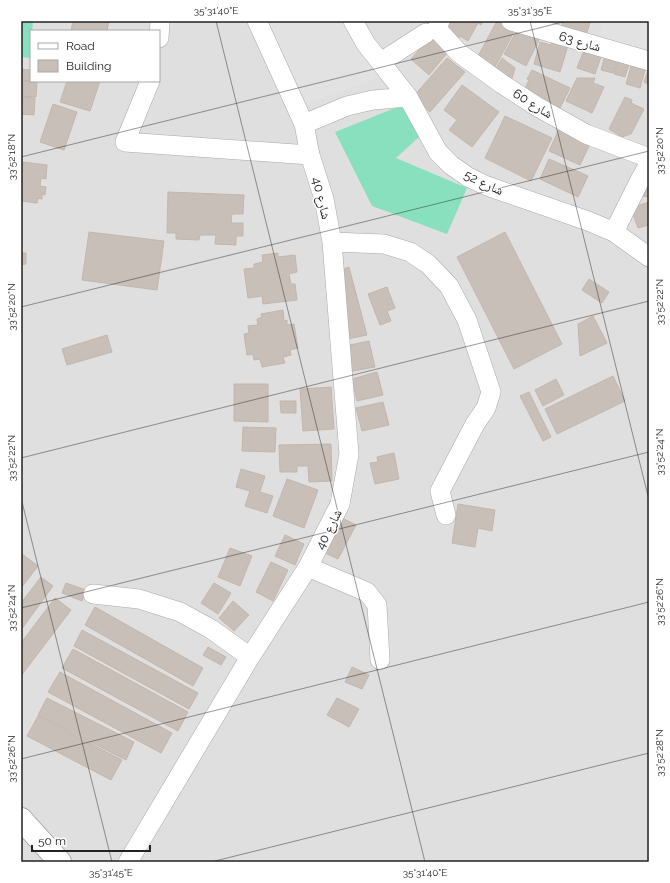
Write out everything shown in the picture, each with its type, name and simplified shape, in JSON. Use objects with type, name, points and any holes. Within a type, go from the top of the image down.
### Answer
[{"type":"street","name":"شارع 40","points":[[128,862],[250,657],[308,567],[340,504],[349,454],[332,242],[324,199],[310,155],[304,124],[257,21]]},
{"type":"street","name":"شارع 52","points":[[353,21],[366,44],[408,97],[438,152],[451,165],[468,177],[487,186],[588,221],[614,232],[649,257]]},
{"type":"street","name":"شارع 63","points":[[516,22],[649,61]]},
{"type":"street","points":[[381,62],[433,27]]},
{"type":"street","name":"شارع 60","points":[[433,27],[437,29],[460,53],[502,84],[536,106],[586,134],[649,158]]},
{"type":"street","points":[[150,82],[125,142],[310,155]]},
{"type":"street","points":[[304,124],[347,106],[373,100],[408,97]]},
{"type":"street","points":[[614,232],[649,164]]},
{"type":"street","points":[[332,242],[384,244],[410,252],[428,264],[449,286],[467,320],[491,392],[486,408],[475,424],[440,491],[446,515]]},
{"type":"street","points":[[308,567],[366,592],[377,605],[380,660]]},
{"type":"street","points":[[93,594],[139,599],[180,612],[211,629],[250,657]]},
{"type":"street","points":[[21,819],[60,862]]},
{"type":"shaded area","points":[[21,21],[649,21],[649,862],[21,862]]},
{"type":"shaded area","points":[[267,21],[351,21],[382,77],[307,104]]},
{"type":"shaded area","points":[[603,21],[649,21],[649,45],[646,56],[597,42]]},
{"type":"green space","points":[[21,21],[33,21],[32,30],[30,30],[30,58],[21,57]]},
{"type":"green space","points":[[405,104],[419,137],[396,158],[467,188],[447,234],[372,206],[335,132]]},
{"type":"building","points":[[73,21],[109,21],[107,30],[71,30]]},
{"type":"building","points":[[445,21],[483,21],[481,25],[478,23],[468,41],[460,36],[457,41],[446,35]]},
{"type":"building","points":[[497,21],[515,30],[495,67],[477,58]]},
{"type":"building","points":[[563,21],[590,22],[586,36],[561,29]]},
{"type":"building","points":[[516,32],[541,36],[526,66],[504,54]]},
{"type":"building","points":[[430,37],[448,52],[429,75],[411,59]]},
{"type":"building","points":[[553,37],[569,42],[560,72],[534,64],[540,42],[551,45]]},
{"type":"building","points":[[586,45],[603,51],[595,74],[577,68]]},
{"type":"building","points":[[606,52],[618,55],[613,73],[601,70]]},
{"type":"building","points":[[619,55],[631,58],[625,77],[614,74]]},
{"type":"building","points":[[447,58],[465,72],[430,112],[413,97]]},
{"type":"building","points":[[502,58],[515,68],[511,82],[493,74]]},
{"type":"building","points":[[633,59],[647,63],[640,88],[626,84]]},
{"type":"building","points":[[649,68],[649,85],[644,82]]},
{"type":"building","points":[[21,69],[30,70],[30,81],[21,80]]},
{"type":"building","points":[[532,70],[570,88],[560,108],[524,91],[529,80],[527,79]]},
{"type":"building","points":[[577,78],[595,78],[593,83],[604,87],[592,113],[566,101]]},
{"type":"building","points":[[21,81],[37,82],[36,97],[21,96]]},
{"type":"building","points":[[67,82],[100,82],[90,111],[60,102]]},
{"type":"building","points":[[462,85],[499,112],[472,147],[449,130],[457,120],[444,110]]},
{"type":"building","points":[[21,97],[35,98],[34,115],[21,114]]},
{"type":"building","points":[[625,97],[632,100],[631,103],[644,109],[631,134],[622,137],[609,129]]},
{"type":"building","points":[[53,104],[77,112],[64,150],[40,142]]},
{"type":"building","points":[[505,116],[552,138],[531,181],[485,158]]},
{"type":"building","points":[[559,129],[590,144],[580,165],[549,151]]},
{"type":"building","points":[[549,159],[588,176],[578,197],[540,179]]},
{"type":"building","points":[[23,162],[47,165],[46,179],[41,178],[40,186],[46,187],[45,195],[42,194],[42,199],[38,198],[37,203],[21,201]]},
{"type":"building","points":[[649,166],[649,197],[635,195]]},
{"type":"building","points":[[168,192],[244,195],[243,214],[232,214],[231,223],[243,223],[243,236],[236,236],[236,245],[215,244],[216,235],[200,235],[199,240],[176,239],[176,233],[167,233]]},
{"type":"building","points":[[649,202],[649,225],[638,228],[631,208]]},
{"type":"building","points":[[89,232],[164,241],[157,290],[82,280]]},
{"type":"building","points":[[505,232],[562,344],[514,369],[457,257]]},
{"type":"building","points":[[21,253],[26,253],[26,264],[21,265]]},
{"type":"building","points":[[278,253],[278,257],[295,255],[297,272],[289,274],[291,284],[295,284],[297,300],[263,304],[262,296],[248,298],[244,269],[254,268],[254,264],[263,262],[262,255]]},
{"type":"building","points":[[349,267],[367,335],[343,340],[340,270]]},
{"type":"building","points":[[589,279],[609,292],[602,303],[582,290]]},
{"type":"building","points":[[387,287],[395,308],[387,311],[391,321],[380,325],[368,294]]},
{"type":"building","points":[[283,310],[284,321],[287,320],[287,325],[294,324],[298,348],[290,350],[291,355],[283,357],[285,363],[262,367],[260,359],[254,360],[253,354],[247,355],[244,334],[249,333],[248,326],[258,325],[257,319],[262,317],[261,314]]},
{"type":"building","points":[[593,316],[607,343],[580,356],[578,324]]},
{"type":"building","points":[[107,335],[112,352],[67,365],[62,349]]},
{"type":"building","points":[[369,341],[375,367],[348,372],[343,351],[351,350],[350,345]]},
{"type":"building","points":[[377,372],[383,395],[357,401],[352,379]]},
{"type":"building","points":[[613,376],[625,401],[557,434],[545,409]]},
{"type":"building","points":[[556,379],[564,395],[543,406],[535,390]]},
{"type":"building","points":[[234,384],[268,384],[268,422],[234,421]]},
{"type":"building","points":[[331,387],[334,429],[303,431],[300,389]]},
{"type":"building","points":[[529,392],[551,437],[543,441],[520,396]]},
{"type":"building","points":[[280,401],[296,401],[296,413],[281,413]]},
{"type":"building","points":[[383,402],[389,425],[362,431],[356,408]]},
{"type":"building","points":[[243,427],[276,428],[275,452],[242,451]]},
{"type":"building","points":[[331,444],[332,481],[309,482],[308,466],[297,466],[297,472],[280,472],[279,445]]},
{"type":"building","points":[[394,453],[399,479],[375,484],[370,463],[378,462],[377,457]]},
{"type":"building","points":[[241,469],[265,476],[260,492],[273,496],[267,513],[245,506],[250,491],[236,487]]},
{"type":"building","points":[[287,479],[318,490],[304,528],[273,516]]},
{"type":"building","points":[[458,504],[495,510],[492,531],[478,528],[475,547],[452,543]]},
{"type":"building","points":[[336,515],[356,525],[338,559],[319,550]]},
{"type":"building","points":[[285,535],[304,544],[295,565],[275,556]]},
{"type":"building","points":[[230,548],[252,556],[240,586],[218,577]]},
{"type":"building","points":[[22,554],[38,566],[21,588],[21,555]]},
{"type":"building","points":[[271,562],[288,570],[273,601],[256,592]]},
{"type":"building","points":[[41,577],[53,586],[21,630],[21,603]]},
{"type":"building","points":[[66,583],[86,590],[82,601],[62,593]]},
{"type":"building","points":[[214,583],[231,593],[218,614],[201,603]]},
{"type":"building","points":[[55,598],[71,610],[21,676],[21,643]]},
{"type":"building","points":[[233,601],[249,615],[234,631],[219,618]]},
{"type":"building","points":[[95,607],[203,668],[193,686],[85,625]]},
{"type":"building","points":[[82,630],[198,693],[189,709],[74,646]]},
{"type":"building","points":[[208,647],[226,657],[221,665],[203,655]]},
{"type":"building","points":[[73,649],[188,712],[178,731],[62,668]]},
{"type":"building","points":[[352,667],[369,675],[362,689],[345,682]]},
{"type":"building","points":[[60,672],[172,733],[161,753],[48,692]]},
{"type":"building","points":[[47,698],[134,742],[126,760],[38,715]]},
{"type":"building","points":[[337,698],[359,709],[349,727],[327,715]]},
{"type":"building","points":[[38,716],[122,760],[111,780],[27,736]]}]
